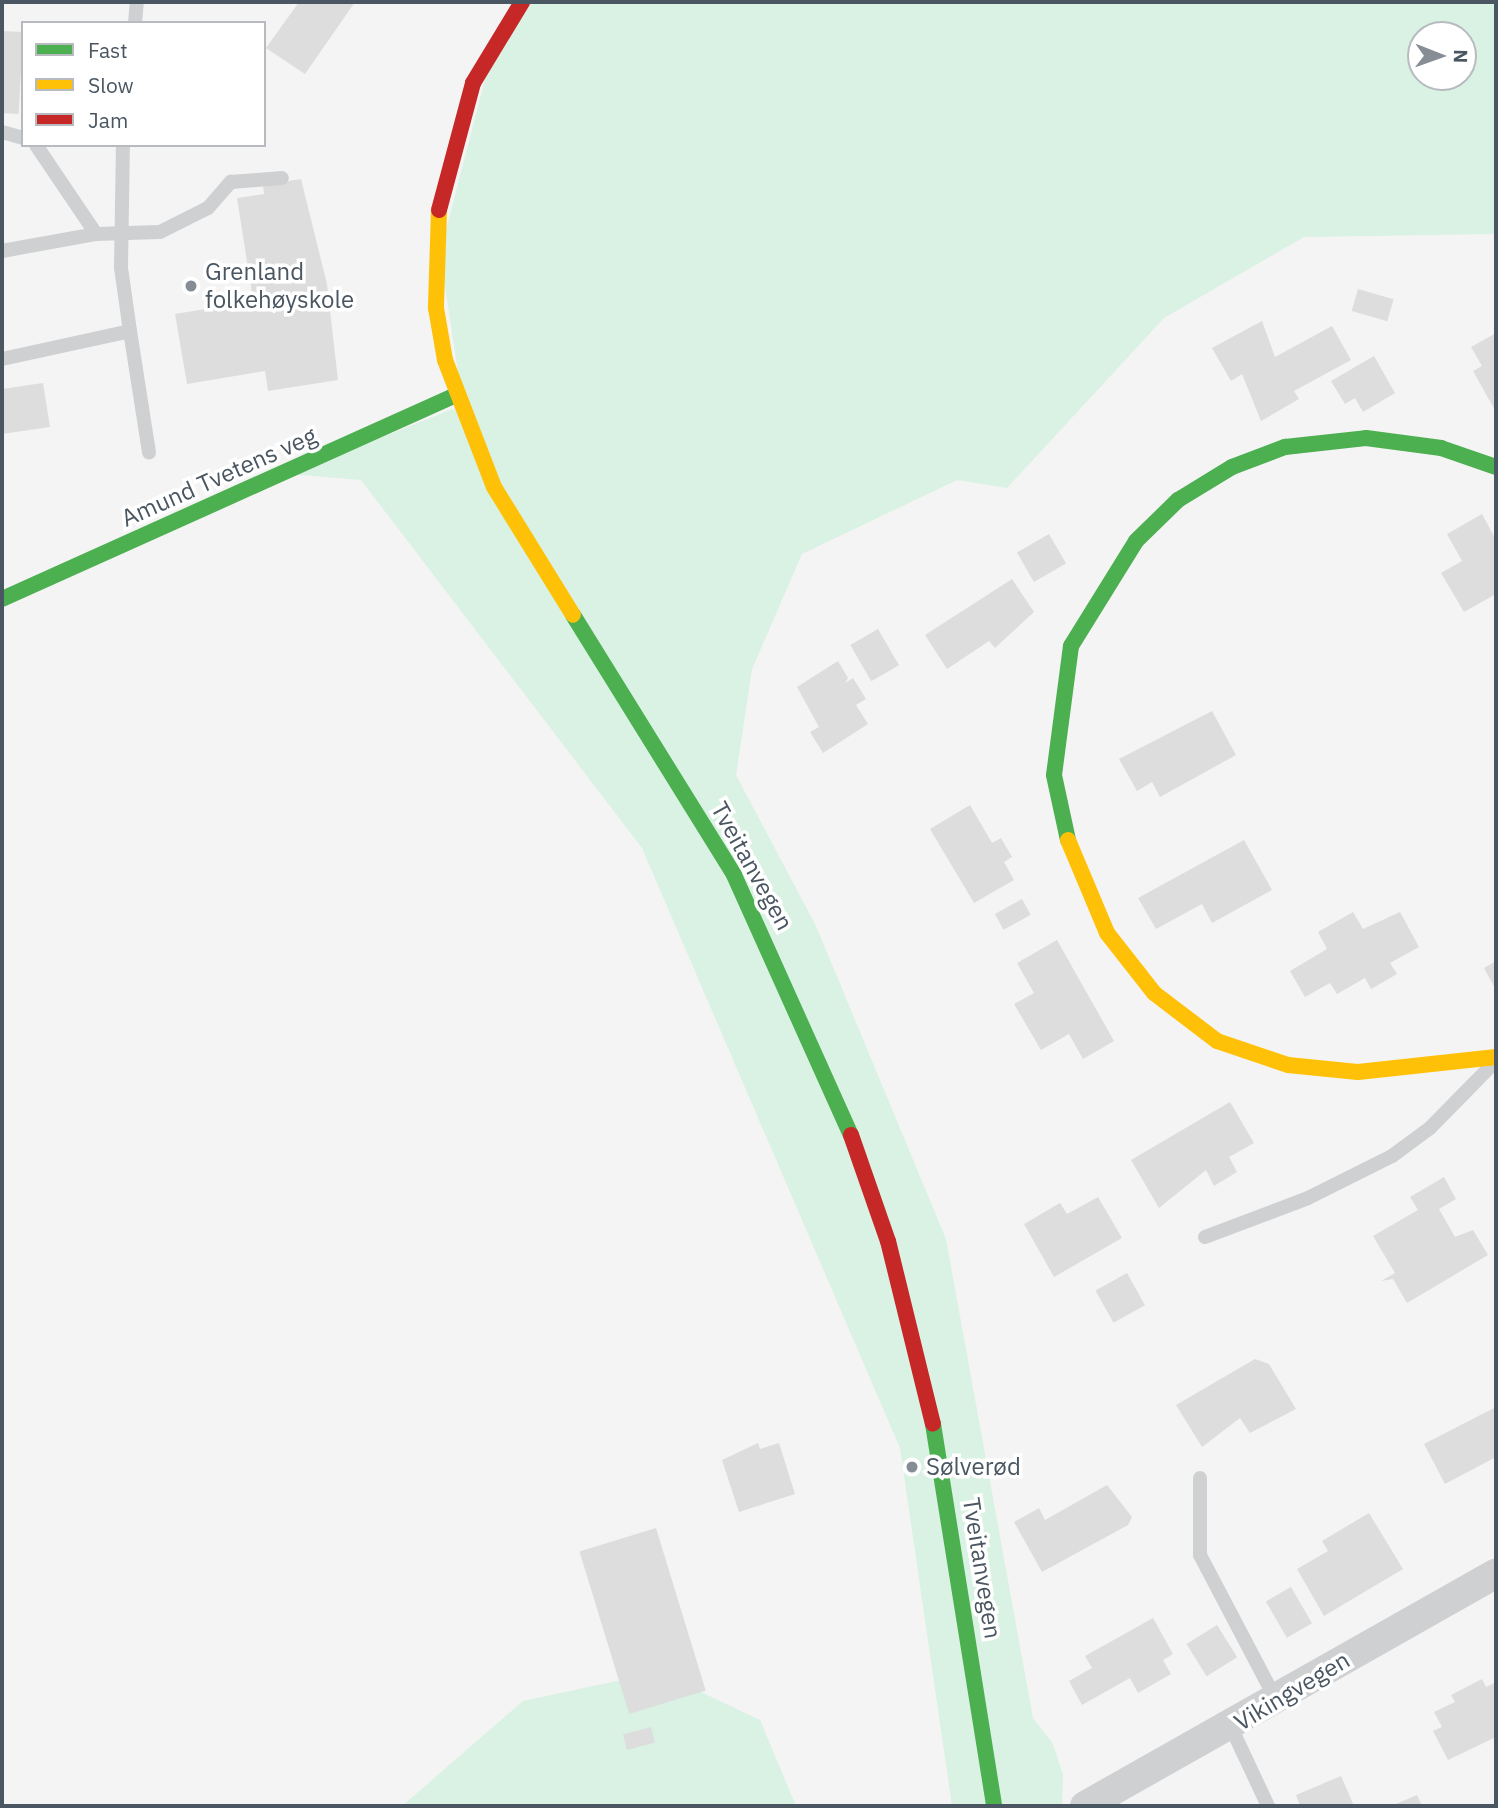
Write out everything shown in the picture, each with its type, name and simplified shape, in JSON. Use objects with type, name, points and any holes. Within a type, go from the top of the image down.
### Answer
[{"type":"main road","name":"Tveitanvegen","points":[[522,2],[472,83],[439,199],[436,308],[455,395],[494,486],[541,569],[734,875],[833,1085],[888,1241],[927,1387],[994,1806]]},
{"type":"main road","name":"Amund Tvetens veg","points":[[2,599],[455,395]]},
{"type":"main road","points":[[1496,467],[1441,448],[1352,439],[1285,447],[1232,467],[1178,500],[1136,541],[1071,646],[1054,775],[1071,852],[1107,933],[1154,993],[1217,1041],[1288,1065],[1358,1072],[1496,1058]]},
{"type":"street","name":"Vikingvegen","points":[[1086,1806],[1231,1727],[1496,1573]]},
{"type":"lane","points":[[135,21],[138,2]]},
{"type":"lane","points":[[2,132],[21,137]]},
{"type":"lane","points":[[37,147],[96,234]]},
{"type":"lane","points":[[123,147],[120,233],[130,331],[149,453]]},
{"type":"lane","points":[[2,251],[96,234],[186,223],[231,182],[282,178]]},
{"type":"lane","points":[[2,359],[130,331]]},
{"type":"lane","points":[[1205,1237],[1308,1198],[1392,1156],[1430,1128],[1496,1058]]},
{"type":"lane","points":[[1200,1478],[1200,1555],[1276,1700]]},
{"type":"lane","points":[[1231,1727],[1268,1806]]},
{"type":"green space","points":[[530,2],[1496,2],[1496,234],[1304,237],[1164,318],[1007,488],[957,480],[802,554],[752,669],[736,775],[816,926],[946,1239],[1033,1718],[1053,1744],[1063,1775],[1062,1806],[952,1806],[900,1448],[642,848],[361,480],[288,474],[463,405],[440,253],[491,56]]},
{"type":"green space","points":[[659,1672],[760,1720],[796,1806],[402,1806],[523,1701]]},
{"type":"building","points":[[299,2],[355,2],[305,74],[266,48]]},
{"type":"building","points":[[2,31],[21,32],[19,114],[2,113]]},
{"type":"building","points":[[301,179],[327,284],[338,380],[268,391],[265,371],[187,384],[175,314],[224,306],[223,298],[252,293],[237,198],[264,194],[263,185]]},
{"type":"building","points":[[1358,289],[1394,299],[1387,321],[1352,311]]},
{"type":"building","points":[[1262,321],[1275,357],[1332,326],[1351,360],[1294,391],[1299,399],[1261,421],[1242,374],[1231,381],[1212,348]]},
{"type":"building","points":[[1496,333],[1496,412],[1473,371],[1482,366],[1471,347]]},
{"type":"building","points":[[1374,356],[1395,393],[1363,412],[1355,398],[1345,404],[1331,381]]},
{"type":"building","points":[[43,383],[50,427],[2,434],[2,389]]},
{"type":"building","points":[[1482,514],[1496,540],[1496,594],[1464,612],[1441,573],[1462,561],[1447,534]]},
{"type":"building","points":[[1049,534],[1066,563],[1034,582],[1017,552]]},
{"type":"building","points":[[1012,579],[1034,612],[995,648],[989,641],[947,669],[925,635]]},
{"type":"building","points":[[878,629],[899,665],[871,681],[850,645]]},
{"type":"building","points":[[838,661],[848,678],[845,683],[853,678],[866,699],[856,705],[868,724],[823,753],[810,732],[819,727],[797,687]]},
{"type":"building","points":[[1212,711],[1236,755],[1160,797],[1152,782],[1137,791],[1119,759]]},
{"type":"building","points":[[970,805],[992,843],[1001,838],[1012,857],[1004,862],[1014,880],[974,903],[930,829]]},
{"type":"building","points":[[1244,840],[1272,890],[1212,923],[1202,904],[1156,929],[1138,898]]},
{"type":"building","points":[[1022,899],[1031,915],[1004,930],[995,914]]},
{"type":"building","points":[[1353,912],[1363,929],[1400,912],[1419,947],[1390,963],[1397,974],[1371,989],[1365,978],[1337,994],[1330,983],[1305,997],[1290,971],[1327,949],[1318,932]]},
{"type":"building","points":[[1057,940],[1114,1041],[1083,1059],[1069,1034],[1041,1050],[1014,1004],[1034,993],[1017,963]]},
{"type":"building","points":[[1496,961],[1496,990],[1484,968]]},
{"type":"building","points":[[1230,1102],[1254,1143],[1229,1157],[1237,1172],[1214,1186],[1206,1170],[1159,1208],[1131,1160]]},
{"type":"building","points":[[1444,1177],[1456,1199],[1439,1209],[1455,1237],[1473,1230],[1488,1255],[1407,1303],[1393,1279],[1381,1281],[1395,1273],[1373,1236],[1418,1210],[1410,1197]]},
{"type":"building","points":[[1098,1197],[1122,1238],[1054,1277],[1024,1224],[1060,1203],[1067,1214]]},
{"type":"building","points":[[1127,1273],[1145,1305],[1113,1323],[1096,1290]]},
{"type":"building","points":[[1255,1359],[1269,1364],[1296,1409],[1250,1433],[1240,1418],[1202,1447],[1176,1405]]},
{"type":"building","points":[[1494,1408],[1496,1457],[1445,1484],[1424,1444]]},
{"type":"building","points":[[758,1443],[760,1449],[779,1443],[795,1494],[739,1512],[722,1460]]},
{"type":"building","points":[[1107,1485],[1132,1517],[1128,1525],[1042,1572],[1014,1522],[1039,1508],[1045,1520]]},
{"type":"building","points":[[1369,1513],[1403,1569],[1324,1616],[1297,1569],[1328,1551],[1322,1541]]},
{"type":"building","points":[[656,1528],[706,1691],[629,1714],[579,1551]]},
{"type":"building","points":[[1291,1587],[1312,1623],[1287,1638],[1266,1602]]},
{"type":"building","points":[[1153,1618],[1173,1654],[1163,1660],[1171,1674],[1138,1693],[1130,1678],[1082,1705],[1069,1681],[1092,1668],[1085,1656]]},
{"type":"building","points":[[1217,1625],[1237,1657],[1207,1676],[1186,1644]]},
{"type":"building","points":[[1482,1679],[1486,1687],[1496,1682],[1496,1737],[1448,1760],[1433,1731],[1442,1727],[1434,1712],[1455,1702],[1451,1695]]},
{"type":"building","points":[[651,1727],[655,1742],[627,1750],[623,1735]]},
{"type":"building","points":[[1341,1776],[1354,1806],[1300,1806],[1296,1795]]},
{"type":"building","points":[[1417,1795],[1422,1806],[1391,1806]]},
{"type":"traffic: fast","points":[[2,599],[455,395]]},
{"type":"traffic: fast","points":[[1068,840],[1054,775],[1071,646],[1136,541],[1178,500],[1232,467],[1285,447],[1366,438],[1441,448],[1496,467]]},
{"type":"traffic: fast","points":[[573,615],[734,875],[851,1135]]},
{"type":"traffic: fast","points":[[933,1424],[994,1806]]},
{"type":"traffic: slow","points":[[439,210],[436,308],[445,360],[494,487],[573,615]]},
{"type":"traffic: slow","points":[[1068,840],[1107,933],[1154,993],[1217,1041],[1288,1065],[1358,1072],[1496,1057]]},
{"type":"traffic: jam","points":[[439,210],[473,83],[522,2]]},
{"type":"traffic: jam","points":[[851,1135],[888,1241],[933,1424]]},
{"type":"place","name":"Grenland folkehøyskole","points":[[191,286]]},
{"type":"place","name":"Sølverød","points":[[912,1467]]}]
